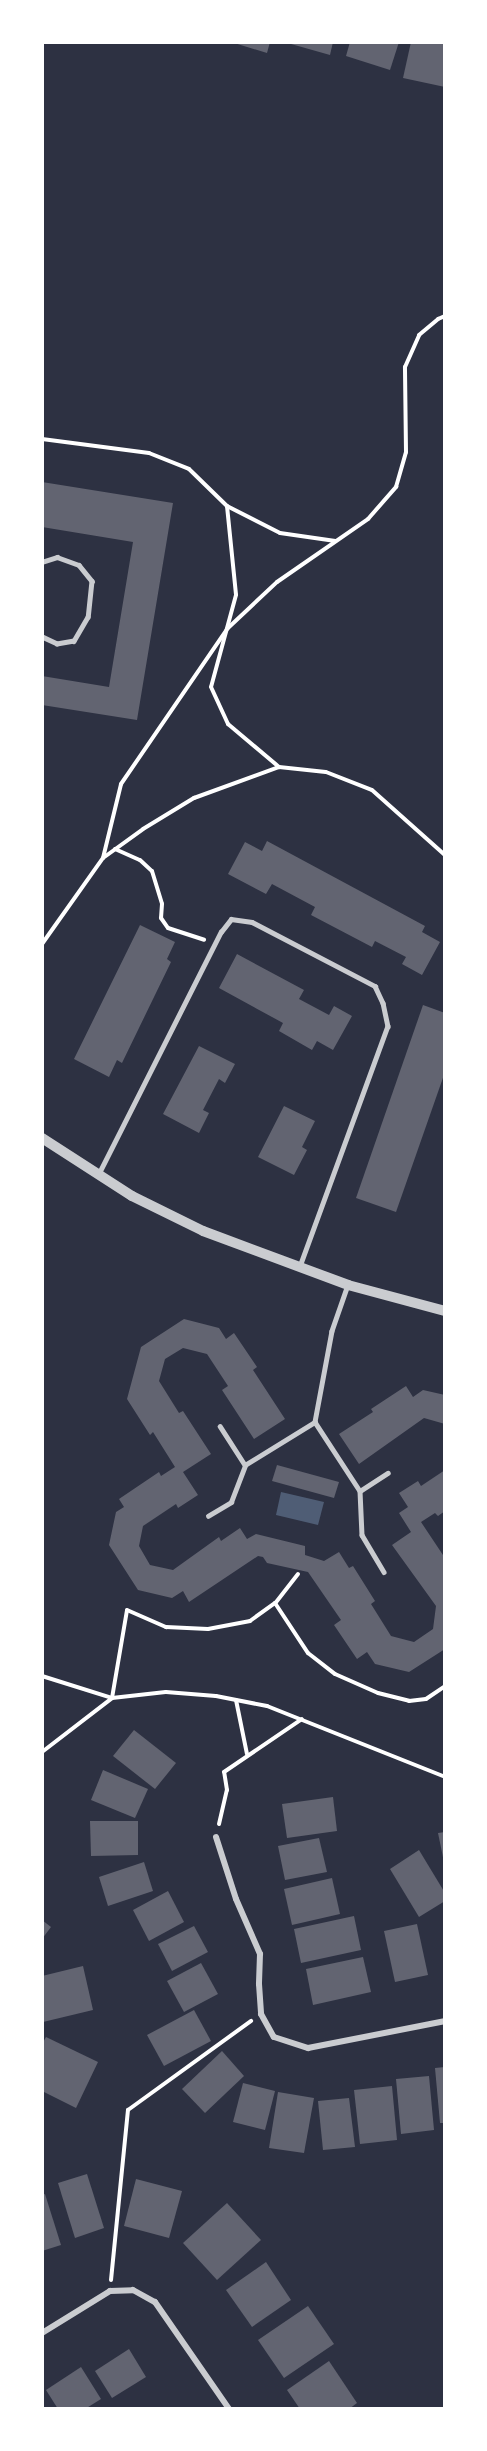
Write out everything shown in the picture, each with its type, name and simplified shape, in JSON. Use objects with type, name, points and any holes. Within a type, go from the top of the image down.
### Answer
[{"type":"street","points":[[42,1138],[132,1196],[203,1231],[299,1269],[348,1285],[445,1311]]},
{"type":"street","points":[[216,1837],[236,1899],[260,1954],[261,2014],[274,2037],[308,2048],[445,2021]]},
{"type":"street","points":[[42,2333],[110,2291],[133,2290],[154,2302],[229,2409]]},
{"type":"lane","points":[[42,562],[57,557],[79,565],[92,581],[88,616],[74,641],[57,644],[42,638]]},
{"type":"lane","points":[[98,1174],[214,944],[231,919],[252,922],[375,986],[383,1003],[388,1026],[299,1269]]},
{"type":"lane","points":[[348,1285],[332,1331],[315,1422],[360,1491],[362,1535],[384,1572]]},
{"type":"lane","points":[[208,1516],[231,1502],[245,1464],[315,1422]]},
{"type":"lane","points":[[220,1426],[245,1464]]},
{"type":"lane","points":[[360,1491],[388,1473]]},
{"type":"path","points":[[103,858],[121,784],[228,628],[277,582],[368,519],[396,487],[406,452],[405,367],[419,334],[445,316]]},
{"type":"path","points":[[42,439],[148,453],[189,468],[227,506],[280,533],[336,541]]},
{"type":"path","points":[[227,506],[236,595],[211,687],[228,723],[279,767]]},
{"type":"path","points":[[42,944],[103,858],[114,849],[194,798],[279,767],[326,772],[372,790],[445,855]]},
{"type":"path","points":[[114,849],[140,860],[152,871],[162,904],[161,918],[168,928],[214,944]]},
{"type":"path","points":[[42,1752],[112,1698],[127,1610],[166,1627],[208,1629],[250,1621],[275,1603],[298,1574]]},
{"type":"path","points":[[275,1603],[308,1653],[335,1674],[378,1693],[409,1701],[426,1699],[445,1686]]},
{"type":"path","points":[[42,1676],[112,1698],[166,1692],[236,1700],[267,1707],[445,1777]]},
{"type":"path","points":[[236,1700],[247,1754]]},
{"type":"path","points":[[216,1837],[227,1790],[224,1772],[247,1754],[302,1719]]},
{"type":"path","points":[[110,2291],[128,2110],[261,2014]]},
{"type":"water","points":[[281,1492],[324,1502],[318,1525],[276,1515]]},
{"type":"building","points":[[231,42],[270,42],[267,53]]},
{"type":"building","points":[[284,42],[333,42],[330,55]]},
{"type":"building","points":[[350,42],[399,42],[390,70],[346,56]]},
{"type":"building","points":[[411,42],[445,42],[445,87],[403,78]]},
{"type":"building","points":[[42,482],[173,503],[137,720],[42,705],[42,676],[109,687],[133,542],[42,527]]},
{"type":"building","points":[[267,841],[425,926],[422,932],[440,942],[422,975],[402,964],[406,957],[375,941],[372,947],[311,915],[315,907],[272,884],[266,894],[228,874],[245,842],[262,851]]},
{"type":"building","points":[[140,925],[175,942],[167,959],[171,962],[122,1063],[117,1060],[109,1077],[74,1059]]},
{"type":"building","points":[[237,954],[304,990],[299,999],[329,1015],[334,1006],[352,1016],[333,1050],[317,1041],[312,1050],[279,1031],[283,1023],[219,988]]},
{"type":"building","points":[[423,1005],[445,1013],[445,1072],[396,1212],[356,1198]]},
{"type":"building","points":[[199,1046],[235,1064],[225,1083],[219,1079],[203,1110],[209,1113],[199,1133],[163,1114]]},
{"type":"building","points":[[284,1106],[315,1121],[302,1147],[307,1150],[294,1175],[258,1157]]},
{"type":"building","points":[[184,1319],[219,1328],[226,1339],[234,1333],[257,1367],[253,1370],[285,1419],[254,1439],[222,1390],[228,1386],[207,1354],[183,1348],[165,1359],[159,1381],[179,1413],[183,1411],[211,1454],[183,1472],[198,1495],[178,1508],[176,1504],[143,1526],[139,1546],[150,1565],[173,1570],[219,1537],[221,1541],[240,1528],[247,1539],[256,1534],[305,1546],[305,1555],[324,1561],[339,1552],[349,1568],[353,1566],[375,1601],[371,1604],[391,1636],[414,1642],[433,1629],[436,1606],[392,1545],[411,1532],[399,1513],[408,1507],[399,1493],[418,1481],[421,1486],[445,1470],[445,1511],[438,1516],[435,1513],[421,1522],[445,1558],[445,1649],[409,1672],[375,1664],[367,1652],[357,1659],[334,1625],[341,1620],[308,1572],[267,1563],[263,1557],[258,1556],[189,1602],[183,1591],[172,1598],[138,1590],[109,1545],[116,1512],[124,1507],[119,1499],[159,1472],[161,1476],[175,1467],[153,1432],[150,1435],[127,1399],[141,1347]]},
{"type":"building","points":[[406,1386],[413,1397],[423,1390],[445,1395],[445,1424],[424,1418],[359,1464],[339,1434],[373,1412],[371,1409]]},
{"type":"building","points":[[277,1465],[339,1482],[334,1498],[272,1481]]},
{"type":"building","points":[[134,1730],[176,1763],[155,1789],[113,1756]]},
{"type":"building","points":[[103,1770],[148,1789],[135,1818],[91,1800]]},
{"type":"building","points":[[333,1797],[337,1831],[287,1838],[282,1804]]},
{"type":"building","points":[[90,1821],[138,1821],[138,1855],[91,1856]]},
{"type":"building","points":[[445,1832],[445,1862],[444,1862],[438,1833]]},
{"type":"building","points":[[319,1838],[327,1872],[285,1880],[278,1846]]},
{"type":"building","points":[[419,1850],[445,1893],[445,1901],[419,1917],[390,1869]]},
{"type":"building","points":[[144,1862],[153,1891],[108,1906],[99,1877]]},
{"type":"building","points":[[332,1878],[340,1914],[292,1925],[284,1889]]},
{"type":"building","points":[[168,1891],[184,1922],[149,1941],[133,1910]]},
{"type":"building","points":[[354,1916],[361,1950],[301,1963],[294,1929]]},
{"type":"building","points":[[42,1920],[51,1927],[42,1939]]},
{"type":"building","points":[[417,1924],[428,1975],[395,1982],[384,1931]]},
{"type":"building","points":[[194,1926],[208,1952],[172,1971],[158,1944]]},
{"type":"building","points":[[363,1957],[371,1992],[313,2005],[306,1969]]},
{"type":"building","points":[[201,1963],[218,1994],[184,2012],[167,1981]]},
{"type":"building","points":[[83,1966],[93,2010],[43,2022],[42,1976]]},
{"type":"building","points":[[194,2010],[211,2041],[164,2066],[147,2035]]},
{"type":"building","points":[[46,2037],[98,2062],[76,2108],[42,2091],[42,2044]]},
{"type":"building","points":[[222,2051],[244,2076],[205,2113],[182,2089]]},
{"type":"building","points":[[445,2067],[445,2123],[440,2123],[435,2068]]},
{"type":"building","points":[[429,2076],[434,2130],[401,2134],[396,2079]]},
{"type":"building","points":[[243,2083],[275,2091],[265,2130],[233,2122]]},
{"type":"building","points":[[392,2086],[397,2140],[360,2144],[354,2090]]},
{"type":"building","points":[[278,2092],[314,2098],[304,2153],[269,2148]]},
{"type":"building","points":[[349,2098],[355,2147],[323,2150],[318,2101]]},
{"type":"building","points":[[87,2174],[104,2228],[75,2238],[58,2183]]},
{"type":"building","points":[[136,2179],[182,2191],[169,2238],[124,2226]]},
{"type":"building","points":[[45,2194],[61,2245],[42,2251],[42,2195]]},
{"type":"building","points":[[227,2203],[261,2240],[217,2280],[183,2243]]},
{"type":"building","points":[[266,2262],[291,2300],[252,2327],[226,2290]]},
{"type":"building","points":[[308,2306],[334,2344],[284,2378],[258,2340]]},
{"type":"building","points":[[129,2349],[146,2377],[112,2398],[95,2371]]},
{"type":"building","points":[[329,2361],[357,2403],[349,2409],[300,2409],[287,2390]]},
{"type":"building","points":[[81,2367],[101,2399],[85,2409],[58,2409],[46,2390]]}]
